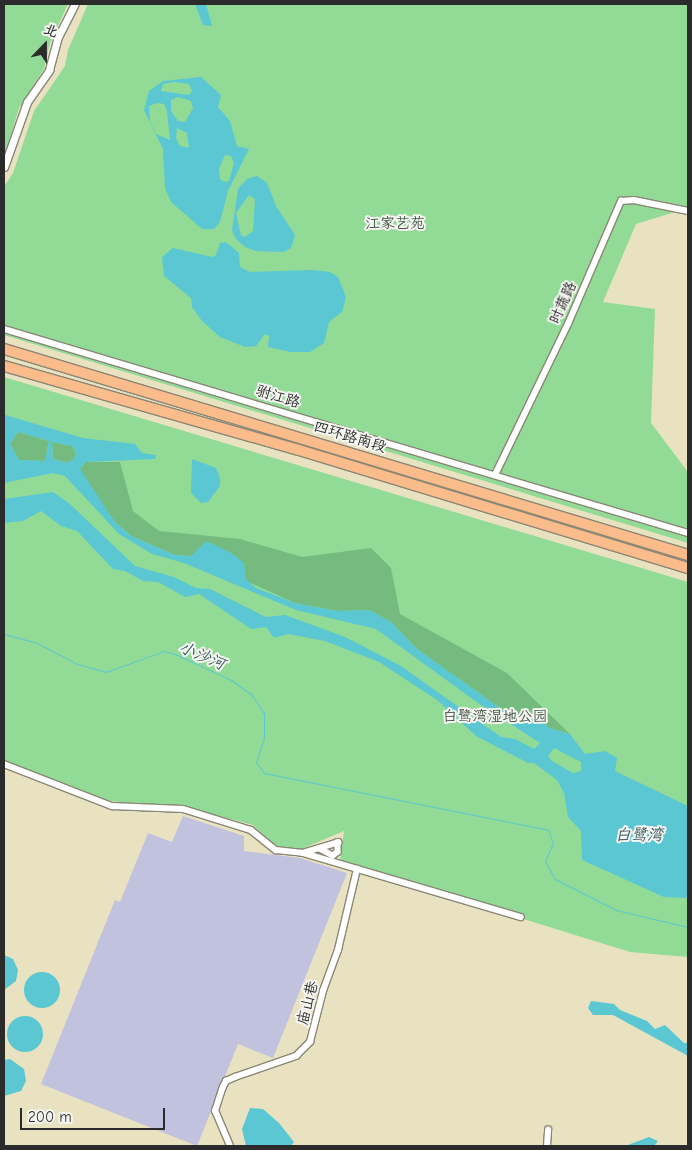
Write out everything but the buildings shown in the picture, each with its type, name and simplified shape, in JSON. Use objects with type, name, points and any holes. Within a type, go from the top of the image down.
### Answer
[{"type":"highway","name":"四环路南段","points":[[4,349],[688,555]]},
{"type":"highway","name":"四环路南段","points":[[4,366],[308,452],[688,568]]},
{"type":"street","points":[[4,167],[26,102],[49,70],[58,37],[75,4]]},
{"type":"street","name":"时蔬路","points":[[494,475],[568,324],[621,201],[634,200],[688,211]]},
{"type":"street","name":"驸江路","points":[[4,329],[688,534]]},
{"type":"street","points":[[4,764],[112,806],[183,809],[251,830],[276,850],[302,853],[521,917]]},
{"type":"street","points":[[302,853],[320,849]]},
{"type":"street","name":"庙山巷","points":[[230,1146],[216,1111],[223,1087],[235,1077],[296,1056],[310,1042],[322,991],[338,950],[357,869]]},
{"type":"street","points":[[547,1146],[548,1130]]},
{"type":"shaded area","points":[[183,816],[244,836],[244,851],[300,858],[347,873],[273,1058],[238,1044],[197,1146],[41,1084],[115,900],[120,902],[148,833],[172,842]]},
{"type":"green space","points":[[4,4],[68,4],[50,43],[44,69],[19,108],[4,158]]},
{"type":"green space","name":"江家艺苑","points":[[88,4],[688,4],[688,208],[636,224],[603,302],[655,309],[651,423],[688,472],[688,543],[4,335],[4,187],[13,173],[34,111],[65,66],[68,50]]},
{"type":"green space","name":"白鹭湾湿地公园","points":[[4,377],[688,582],[688,957],[630,952],[340,862],[344,831],[299,850],[277,848],[253,825],[185,807],[107,801],[4,761]]},
{"type":"green space","points":[[18,432],[49,441],[45,461],[19,460],[10,444]]},
{"type":"green space","points":[[52,442],[72,446],[76,452],[74,459],[68,463],[53,459]]},
{"type":"green space","points":[[86,462],[120,462],[133,511],[159,531],[240,539],[302,557],[371,548],[391,568],[400,614],[507,673],[570,734],[549,728],[536,715],[510,715],[417,649],[391,622],[369,610],[337,611],[295,603],[191,556],[175,555],[131,536],[115,522],[84,479],[80,469]]},
{"type":"water","points":[[195,4],[206,4],[212,26],[203,25]]},
{"type":"water","points":[[201,77],[221,95],[218,107],[230,121],[237,146],[249,149],[228,191],[220,222],[214,229],[202,229],[171,202],[165,188],[163,149],[144,110],[149,91],[163,81]],"holes":[[[174,82],[189,84],[192,91],[189,95],[161,91],[163,84]],[[178,97],[191,101],[193,108],[185,122],[178,121],[171,111],[171,100]],[[157,103],[164,104],[167,111],[170,140],[156,134],[150,121],[149,106]],[[177,128],[187,133],[189,148],[180,146],[176,138]],[[225,155],[231,156],[234,163],[229,181],[224,182],[220,179],[219,169]]]},
{"type":"water","points":[[257,176],[267,183],[276,206],[295,235],[291,248],[283,252],[256,251],[245,247],[236,239],[232,230],[238,189],[247,179]],"holes":[[[249,195],[255,199],[253,231],[245,237],[241,236],[236,213]]]},
{"type":"water","points":[[226,242],[239,253],[240,267],[250,272],[313,270],[330,272],[338,277],[346,297],[342,312],[329,322],[324,343],[310,352],[291,352],[268,347],[269,336],[265,334],[256,346],[245,347],[220,337],[202,321],[192,307],[191,298],[164,276],[162,257],[173,248],[212,257],[216,255],[220,243]]},
{"type":"water","name":"白鹭湾","points":[[5,415],[83,438],[135,444],[142,453],[156,455],[155,459],[86,462],[80,469],[115,522],[131,536],[175,555],[191,556],[206,541],[230,552],[244,563],[246,579],[256,588],[295,603],[337,611],[369,610],[391,622],[417,649],[510,715],[536,715],[549,728],[570,734],[585,754],[605,751],[617,758],[615,771],[688,806],[688,898],[664,897],[582,860],[581,831],[568,817],[564,793],[557,780],[534,763],[528,763],[476,736],[437,700],[379,662],[325,641],[288,634],[274,638],[266,627],[251,629],[199,594],[185,597],[158,582],[143,581],[125,571],[113,569],[77,531],[61,526],[41,511],[23,521],[4,523],[4,499],[53,492],[70,504],[135,566],[174,577],[196,588],[210,589],[266,617],[285,615],[345,637],[401,666],[501,737],[515,739],[534,749],[540,743],[478,703],[376,629],[296,610],[184,563],[152,554],[119,534],[65,476],[53,473],[4,483]],"holes":[[[18,432],[49,441],[45,461],[19,460],[10,444]],[[52,442],[72,446],[76,452],[74,459],[68,463],[53,459]],[[554,748],[581,762],[581,771],[573,773],[552,761],[548,756]]]},
{"type":"water","points":[[192,459],[216,468],[220,478],[220,486],[208,502],[201,503],[191,493]]},
{"type":"water","points":[[4,955],[13,959],[18,970],[16,981],[4,990]]},
{"type":"water","points":[[42,972],[49,973],[55,977],[59,983],[59,997],[55,1003],[49,1007],[42,1008],[35,1007],[29,1003],[25,997],[24,990],[25,983],[29,977],[35,973]]},
{"type":"water","points":[[591,1001],[614,1004],[620,1010],[647,1021],[655,1029],[665,1025],[684,1043],[688,1043],[688,1056],[613,1015],[593,1015],[588,1008]]},
{"type":"water","points":[[25,1016],[32,1017],[38,1021],[42,1027],[42,1041],[38,1047],[32,1051],[25,1052],[18,1051],[12,1047],[8,1041],[7,1034],[8,1027],[12,1021],[18,1017]]},
{"type":"water","points":[[10,1059],[24,1069],[26,1081],[21,1091],[4,1096],[4,1060]]},
{"type":"water","points":[[250,1108],[263,1109],[279,1123],[294,1142],[291,1146],[246,1146],[242,1129]]},
{"type":"water","points":[[649,1137],[658,1141],[654,1146],[625,1146]]},
{"type":"waterway","name":"小沙河","points":[[4,634],[37,643],[77,664],[106,672],[164,651],[177,655],[231,680],[251,694],[264,713],[264,738],[256,762],[264,773],[548,830],[553,843],[545,861],[555,879],[616,910],[688,927]]}]
